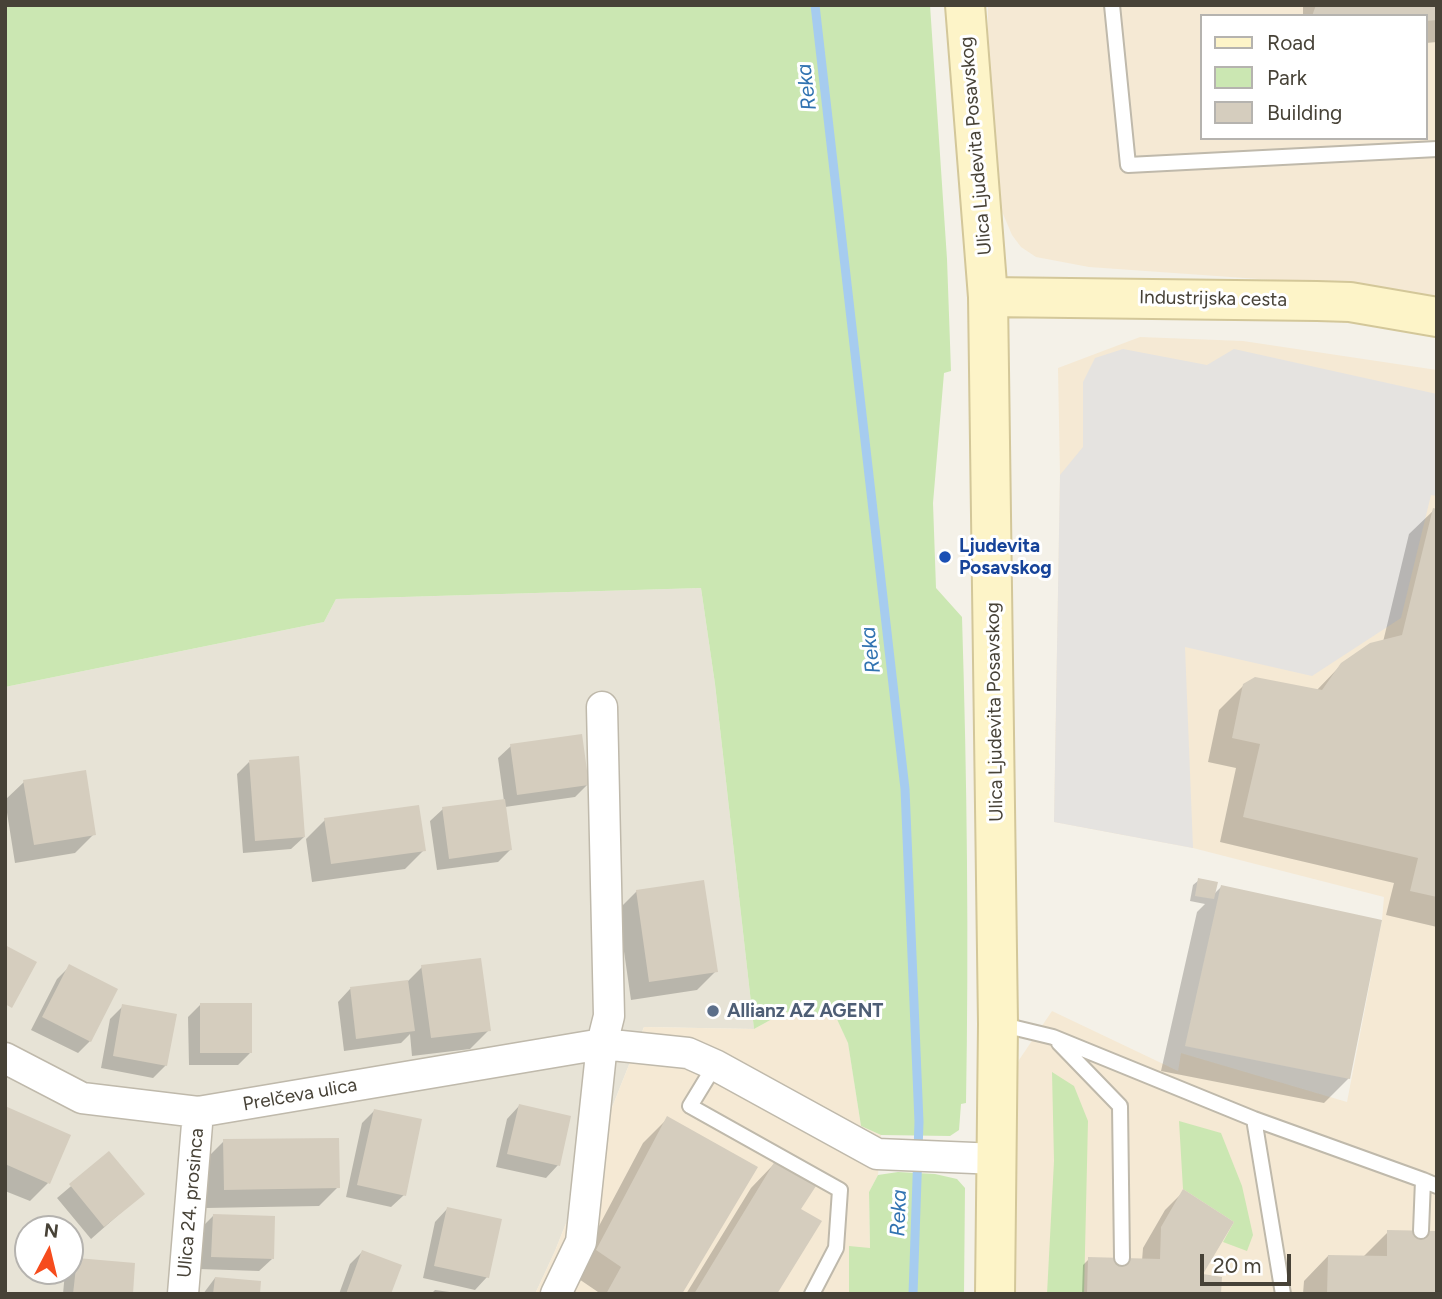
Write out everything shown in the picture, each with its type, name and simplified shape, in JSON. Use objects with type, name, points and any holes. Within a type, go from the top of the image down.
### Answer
[{"type":"main road","name":"Ulica Ljudevita Posavskog","points":[[965,5],[988,297],[998,1024],[995,1294]]},
{"type":"main road","name":"Industrijska cesta","points":[[988,297],[1317,300],[1350,302],[1437,317]]},
{"type":"street","points":[[556,1294],[581,1242],[602,1044],[609,1016],[602,707]]},
{"type":"street","name":"Prelčeva ulica","points":[[5,1058],[82,1098],[198,1112],[602,1044],[688,1054],[715,1065],[877,1154],[998,1158]]},
{"type":"street","name":"Ulica 24. prosinca","points":[[183,1294],[198,1112]]},
{"type":"lane","points":[[1112,5],[1128,165],[1437,149]]},
{"type":"lane","points":[[998,1024],[1053,1037],[1254,1119],[1430,1183],[1421,1231]]},
{"type":"lane","points":[[1053,1037],[1120,1106],[1122,1258]]},
{"type":"lane","points":[[715,1065],[690,1105],[840,1190],[836,1248],[812,1294]]},
{"type":"lane","points":[[1254,1119],[1283,1294]]},
{"type":"shaded area","points":[[988,5],[1437,5],[1437,299],[1344,285],[1089,267],[1036,257],[1021,247],[1012,235],[995,195]]},
{"type":"shaded area","points":[[1140,337],[1243,341],[1437,370],[1437,1294],[1012,1294],[1015,1071],[1019,1060],[1052,1011],[1178,1071],[1181,1053],[1347,1102],[1382,920],[1384,897],[1193,848],[1054,822],[1060,475],[1058,368]]},
{"type":"shaded area","points":[[1123,349],[1207,365],[1234,349],[1437,394],[1437,496],[1431,495],[1401,618],[1312,676],[1185,647],[1193,848],[1054,822],[1060,475],[1083,447],[1083,382],[1095,358]]},
{"type":"shaded area","points":[[701,588],[715,684],[754,1029],[644,1027],[555,1251],[535,1294],[5,1294],[5,687],[324,622],[336,599]]},
{"type":"shaded area","points":[[785,1012],[835,1015],[848,1042],[861,1126],[881,1135],[878,1175],[869,1192],[870,1249],[849,1247],[849,1294],[535,1294],[555,1251],[644,1027],[754,1029]]},
{"type":"green space","points":[[5,5],[930,5],[947,259],[951,371],[944,373],[933,503],[936,588],[962,617],[964,678],[967,1042],[966,1103],[961,1104],[959,1130],[950,1136],[881,1135],[861,1126],[848,1043],[835,1015],[785,1012],[754,1029],[715,684],[701,588],[336,599],[324,622],[5,687]]},
{"type":"green space","points":[[1052,1072],[1074,1086],[1088,1121],[1084,1294],[1047,1294],[1054,1161]]},
{"type":"green space","points":[[1179,1121],[1221,1133],[1242,1186],[1253,1235],[1247,1251],[1223,1242],[1234,1222],[1183,1189]]},
{"type":"green space","points":[[898,1172],[935,1174],[957,1179],[965,1188],[964,1294],[849,1294],[849,1246],[870,1248],[869,1192],[878,1175]]},
{"type":"building","points":[[1316,5],[1437,5],[1437,20],[1428,21],[1428,14],[1313,14]]},
{"type":"building","points":[[1433,508],[1437,509],[1437,897],[1410,891],[1418,858],[1243,817],[1260,744],[1232,738],[1243,684],[1255,677],[1322,690],[1341,663],[1370,643],[1402,635]]},
{"type":"building","points":[[582,734],[589,785],[517,795],[510,744]]},
{"type":"building","points":[[299,756],[305,837],[255,841],[249,760]]},
{"type":"building","points":[[86,770],[96,835],[34,845],[23,780]]},
{"type":"building","points":[[505,799],[512,850],[449,859],[442,807]]},
{"type":"building","points":[[419,805],[426,851],[331,864],[324,818]]},
{"type":"building","points":[[1198,878],[1218,882],[1214,899],[1195,896]]},
{"type":"building","points":[[704,880],[718,972],[649,982],[636,890]]},
{"type":"building","points":[[1221,885],[1382,920],[1350,1079],[1185,1046]]},
{"type":"building","points":[[5,945],[37,962],[12,1008],[5,1004]]},
{"type":"building","points":[[481,958],[491,1031],[431,1038],[421,965]]},
{"type":"building","points":[[69,964],[118,989],[91,1042],[42,1017]]},
{"type":"building","points":[[408,980],[415,1031],[356,1039],[350,987]]},
{"type":"building","points":[[200,1003],[252,1003],[252,1053],[200,1053]]},
{"type":"building","points":[[122,1004],[177,1014],[167,1066],[113,1056]]},
{"type":"building","points":[[519,1104],[571,1116],[560,1166],[507,1154]]},
{"type":"building","points":[[5,1106],[71,1135],[50,1184],[5,1164]]},
{"type":"building","points":[[374,1109],[422,1119],[406,1196],[357,1185]]},
{"type":"building","points":[[667,1116],[758,1167],[682,1294],[606,1294],[621,1267],[596,1250]]},
{"type":"building","points":[[339,1138],[340,1188],[224,1190],[223,1139]]},
{"type":"building","points":[[109,1151],[145,1194],[104,1227],[69,1184]]},
{"type":"building","points":[[775,1161],[816,1186],[801,1209],[822,1221],[777,1294],[694,1294]]},
{"type":"building","points":[[1183,1189],[1234,1222],[1203,1274],[1222,1277],[1221,1294],[1087,1294],[1088,1257],[1160,1259],[1161,1227]]},
{"type":"building","points":[[447,1207],[502,1219],[489,1278],[434,1266]]},
{"type":"building","points":[[213,1214],[275,1216],[274,1259],[211,1257]]},
{"type":"building","points":[[1387,1230],[1437,1231],[1437,1294],[1327,1294],[1328,1255],[1387,1256]]},
{"type":"building","points":[[362,1250],[402,1265],[391,1294],[346,1294]]},
{"type":"building","points":[[84,1259],[135,1263],[133,1294],[73,1294],[74,1285],[84,1285]]},
{"type":"building","points":[[215,1277],[261,1281],[260,1294],[213,1294]]},
{"type":"waterway","name":"Reka","points":[[815,5],[905,789],[919,1122],[913,1294]]},
{"type":"place","name":"Ljudevita Posavskog","points":[[945,557]]},
{"type":"place","name":"Allianz AZ AGENT","points":[[713,1011]]}]
